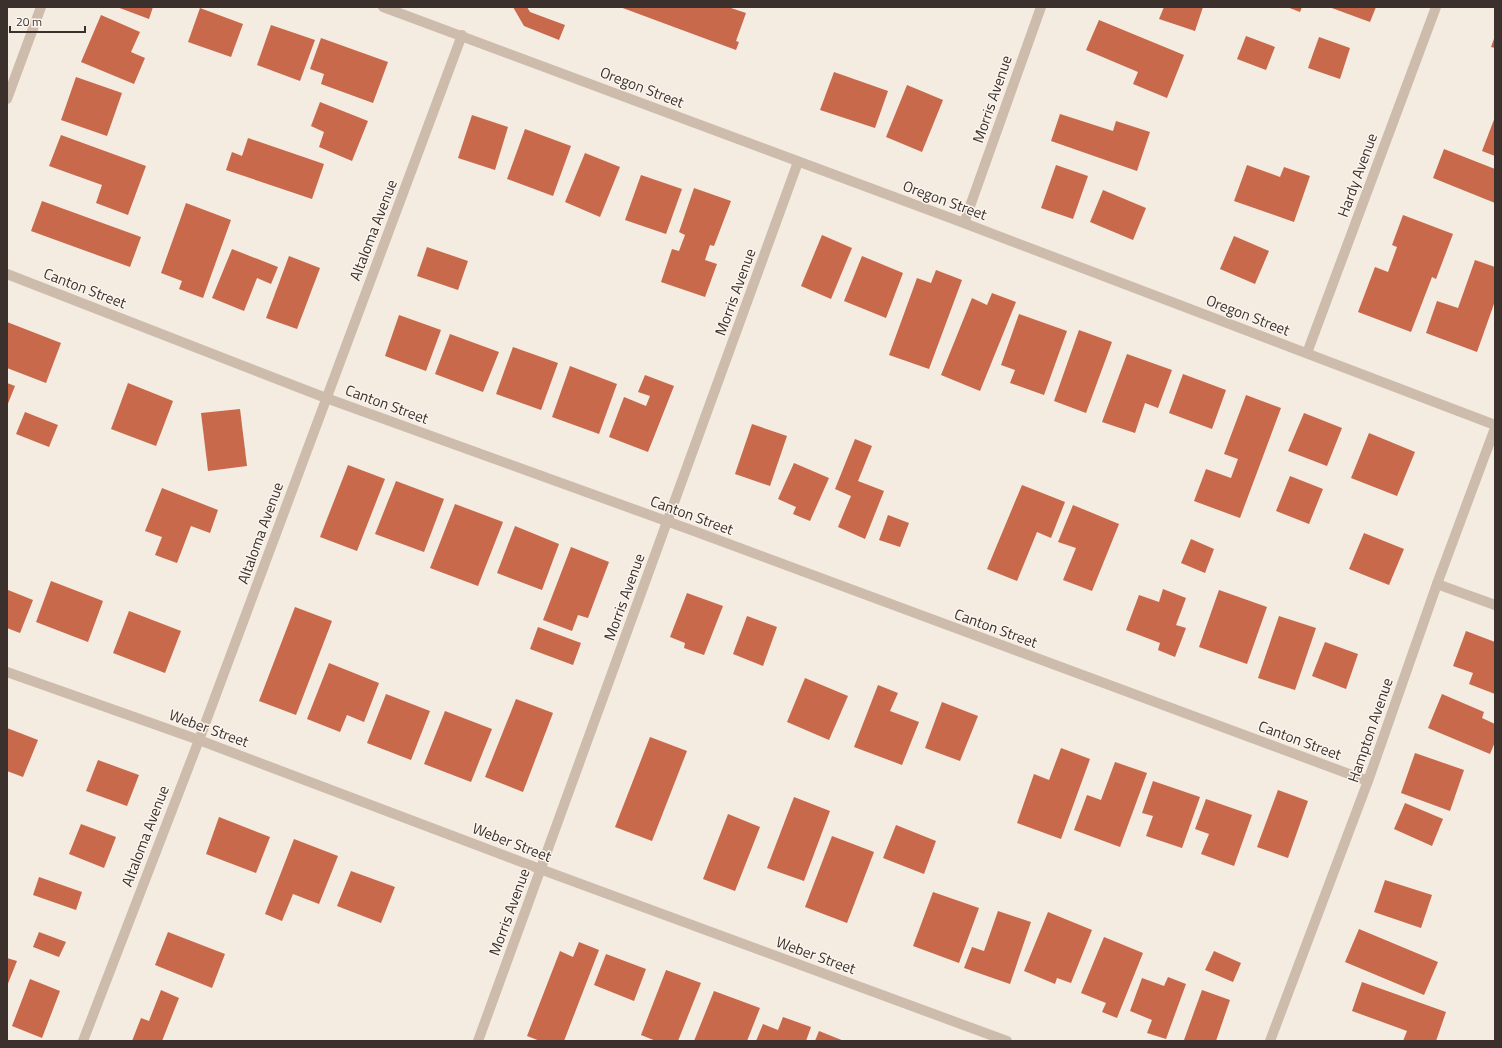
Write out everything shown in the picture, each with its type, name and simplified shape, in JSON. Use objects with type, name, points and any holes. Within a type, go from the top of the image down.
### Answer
[{"type":"street","points":[[7,99],[41,7]]},
{"type":"street","name":"Oregon Street","points":[[383,7],[462,35],[964,223],[1308,353],[1495,427]]},
{"type":"street","name":"Morris Avenue","points":[[964,223],[1041,7]]},
{"type":"street","name":"Hardy Avenue","points":[[1308,353],[1436,7]]},
{"type":"street","name":"Altaloma Avenue","points":[[83,1041],[199,740],[462,35]]},
{"type":"street","name":"Morris Avenue","points":[[478,1041],[798,162]]},
{"type":"street","name":"Canton Street","points":[[7,274],[326,398],[667,522],[1368,781]]},
{"type":"street","name":"Hampton Avenue","points":[[1270,1041],[1368,781],[1437,584],[1495,427]]},
{"type":"street","points":[[1437,584],[1495,605]]},
{"type":"street","name":"Weber Street","points":[[7,672],[199,740],[540,869],[1007,1041]]},
{"type":"building","points":[[117,7],[153,7],[149,19]]},
{"type":"building","points":[[513,7],[527,7],[530,12],[565,25],[559,40],[524,26]]},
{"type":"building","points":[[620,7],[728,7],[746,13],[736,41],[739,42],[736,50]]},
{"type":"building","points":[[1164,7],[1203,7],[1195,31],[1159,19]]},
{"type":"building","points":[[1287,7],[1302,7],[1300,12]]},
{"type":"building","points":[[1329,7],[1376,7],[1370,22]]},
{"type":"building","points":[[200,8],[243,24],[231,57],[188,42]]},
{"type":"building","points":[[101,15],[140,32],[131,52],[145,58],[134,84],[81,62]]},
{"type":"building","points":[[1099,20],[1184,55],[1167,98],[1133,84],[1138,72],[1086,50]]},
{"type":"building","points":[[271,25],[315,40],[300,81],[257,65]]},
{"type":"building","points":[[1246,36],[1275,47],[1266,70],[1237,59]]},
{"type":"building","points":[[1495,36],[1495,48],[1491,47]]},
{"type":"building","points":[[1319,37],[1350,48],[1340,79],[1308,68]]},
{"type":"building","points":[[321,38],[388,62],[373,103],[321,84],[324,74],[310,69]]},
{"type":"building","points":[[834,72],[888,91],[875,128],[820,110]]},
{"type":"building","points":[[76,77],[122,93],[107,136],[61,120]]},
{"type":"building","points":[[907,85],[943,100],[922,152],[886,137]]},
{"type":"building","points":[[320,102],[368,121],[352,161],[319,147],[324,132],[311,126]]},
{"type":"building","points":[[1060,114],[1113,131],[1116,121],[1150,132],[1137,171],[1051,141]]},
{"type":"building","points":[[472,115],[508,127],[495,170],[458,158]]},
{"type":"building","points":[[1495,117],[1495,156],[1482,151]]},
{"type":"building","points":[[525,129],[571,146],[553,196],[507,179]]},
{"type":"building","points":[[61,135],[146,166],[128,215],[96,203],[102,185],[49,166]]},
{"type":"building","points":[[248,138],[324,164],[312,199],[226,170],[232,152],[242,156]]},
{"type":"building","points":[[1444,149],[1495,169],[1495,203],[1433,178]]},
{"type":"building","points":[[585,153],[620,167],[600,217],[565,202]]},
{"type":"building","points":[[1056,165],[1088,176],[1073,219],[1041,208]]},
{"type":"building","points":[[1247,165],[1280,177],[1284,167],[1310,176],[1294,222],[1234,201]]},
{"type":"building","points":[[641,175],[682,189],[666,234],[625,220]]},
{"type":"building","points":[[694,188],[731,201],[714,246],[710,245],[705,260],[717,264],[705,297],[661,282],[672,249],[679,251],[685,235],[679,232]]},
{"type":"building","points":[[1103,190],[1146,208],[1133,240],[1090,222]]},
{"type":"building","points":[[42,201],[141,237],[130,267],[31,231]]},
{"type":"building","points":[[186,203],[231,220],[203,298],[179,289],[182,281],[161,273]]},
{"type":"building","points":[[1403,215],[1453,234],[1436,279],[1432,277],[1411,332],[1358,312],[1375,267],[1388,272],[1397,247],[1392,245]]},
{"type":"building","points":[[822,235],[852,248],[831,299],[801,286]]},
{"type":"building","points":[[1234,236],[1269,251],[1255,284],[1220,269]]},
{"type":"building","points":[[427,247],[468,261],[458,290],[417,276]]},
{"type":"building","points":[[232,249],[278,267],[271,284],[257,278],[244,311],[212,298]]},
{"type":"building","points":[[289,256],[320,268],[297,329],[266,318]]},
{"type":"building","points":[[862,256],[903,273],[886,318],[844,301]]},
{"type":"building","points":[[1475,260],[1495,267],[1495,301],[1477,352],[1426,333],[1437,301],[1458,308]]},
{"type":"building","points":[[936,270],[962,280],[929,369],[889,355],[917,278],[931,283]]},
{"type":"building","points":[[992,293],[1016,302],[980,391],[941,375],[972,298],[987,305]]},
{"type":"building","points":[[1019,314],[1067,331],[1044,395],[1010,383],[1015,370],[1001,365]]},
{"type":"building","points":[[399,315],[441,330],[426,371],[385,356]]},
{"type":"building","points":[[7,322],[61,343],[46,383],[7,368]]},
{"type":"building","points":[[1079,330],[1112,342],[1086,413],[1054,401]]},
{"type":"building","points":[[450,334],[499,352],[483,392],[435,374]]},
{"type":"building","points":[[513,347],[558,363],[541,410],[496,394]]},
{"type":"building","points":[[1127,354],[1172,370],[1158,408],[1145,403],[1135,433],[1102,422]]},
{"type":"building","points":[[570,366],[617,384],[599,434],[552,417]]},
{"type":"building","points":[[1183,374],[1226,390],[1212,429],[1169,413]]},
{"type":"building","points":[[645,375],[674,386],[648,452],[609,437],[624,397],[646,406],[650,396],[638,392]]},
{"type":"building","points":[[7,383],[15,386],[7,406]]},
{"type":"building","points":[[128,383],[173,401],[156,446],[111,429]]},
{"type":"building","points":[[1246,395],[1281,408],[1240,518],[1194,501],[1206,469],[1231,478],[1238,459],[1224,454]]},
{"type":"building","points":[[240,409],[247,466],[208,471],[201,413]]},
{"type":"building","points":[[25,412],[58,425],[49,447],[16,434]]},
{"type":"building","points":[[1304,413],[1342,428],[1327,466],[1288,451]]},
{"type":"building","points":[[752,424],[787,436],[770,486],[735,474]]},
{"type":"building","points":[[1369,433],[1415,452],[1397,496],[1351,478]]},
{"type":"building","points":[[855,439],[872,446],[858,481],[884,491],[865,539],[838,527],[851,496],[835,489]]},
{"type":"building","points":[[794,463],[829,478],[810,521],[793,514],[796,507],[778,499]]},
{"type":"building","points":[[348,465],[385,479],[357,551],[320,537]]},
{"type":"building","points":[[1290,476],[1323,489],[1309,524],[1276,511]]},
{"type":"building","points":[[396,481],[444,499],[424,552],[375,534]]},
{"type":"building","points":[[1022,485],[1065,502],[1051,538],[1037,532],[1017,581],[987,569]]},
{"type":"building","points":[[162,488],[218,510],[210,533],[191,526],[177,563],[155,555],[162,537],[145,531]]},
{"type":"building","points":[[455,504],[503,522],[478,586],[430,568]]},
{"type":"building","points":[[1073,505],[1119,524],[1092,591],[1063,580],[1076,548],[1058,542]]},
{"type":"building","points":[[888,515],[909,523],[900,547],[879,540]]},
{"type":"building","points":[[515,526],[559,544],[542,590],[497,573]]},
{"type":"building","points":[[1364,533],[1404,549],[1389,585],[1349,569]]},
{"type":"building","points":[[1191,539],[1214,549],[1205,573],[1181,563]]},
{"type":"building","points":[[571,547],[609,562],[588,618],[578,615],[572,631],[543,620]]},
{"type":"building","points":[[51,581],[103,601],[88,642],[36,622]]},
{"type":"building","points":[[1163,589],[1186,598],[1176,625],[1186,628],[1175,657],[1158,650],[1160,643],[1126,630],[1139,595],[1159,602]]},
{"type":"building","points":[[8,590],[33,600],[20,633],[7,628]]},
{"type":"building","points":[[1219,590],[1267,607],[1247,664],[1199,647]]},
{"type":"building","points":[[687,593],[723,606],[704,655],[684,648],[685,643],[670,637]]},
{"type":"building","points":[[295,607],[332,621],[296,715],[259,701]]},
{"type":"building","points":[[129,611],[181,631],[165,673],[113,653]]},
{"type":"building","points":[[747,616],[777,627],[763,666],[733,654]]},
{"type":"building","points":[[1279,616],[1316,628],[1295,690],[1258,678]]},
{"type":"building","points":[[538,627],[581,643],[573,665],[530,649]]},
{"type":"building","points":[[1466,631],[1495,642],[1495,694],[1469,684],[1473,673],[1453,666]]},
{"type":"building","points":[[1325,642],[1358,654],[1346,689],[1312,676]]},
{"type":"building","points":[[329,663],[379,683],[364,722],[347,715],[340,732],[307,719]]},
{"type":"building","points":[[805,678],[848,696],[829,740],[787,722]]},
{"type":"building","points":[[878,685],[898,693],[890,711],[919,722],[902,765],[854,747]]},
{"type":"building","points":[[386,694],[430,711],[411,760],[367,743]]},
{"type":"building","points":[[1442,694],[1484,712],[1482,718],[1495,724],[1495,742],[1490,754],[1428,728]]},
{"type":"building","points":[[516,699],[553,713],[523,792],[485,777]]},
{"type":"building","points":[[942,702],[978,716],[960,761],[925,748]]},
{"type":"building","points":[[445,711],[492,729],[471,782],[424,764]]},
{"type":"building","points":[[7,728],[38,740],[23,777],[7,771]]},
{"type":"building","points":[[650,737],[687,751],[652,841],[615,827]]},
{"type":"building","points":[[1061,748],[1090,759],[1061,839],[1017,823],[1034,774],[1049,780]]},
{"type":"building","points":[[1415,753],[1464,770],[1450,811],[1401,793]]},
{"type":"building","points":[[98,760],[139,775],[127,806],[86,791]]},
{"type":"building","points":[[1115,762],[1147,773],[1120,847],[1074,830],[1087,795],[1101,800]]},
{"type":"building","points":[[1153,781],[1200,797],[1182,848],[1146,836],[1153,816],[1142,813]]},
{"type":"building","points":[[1278,790],[1308,801],[1288,858],[1257,847]]},
{"type":"building","points":[[794,797],[830,811],[804,881],[767,868]]},
{"type":"building","points":[[1206,799],[1252,815],[1234,866],[1201,854],[1209,834],[1195,829]]},
{"type":"building","points":[[1405,803],[1443,819],[1432,846],[1394,829]]},
{"type":"building","points":[[728,814],[760,827],[735,891],[703,879]]},
{"type":"building","points":[[219,817],[270,837],[256,873],[206,854]]},
{"type":"building","points":[[81,824],[116,837],[104,868],[69,854]]},
{"type":"building","points":[[896,825],[936,841],[924,874],[883,858]]},
{"type":"building","points":[[832,836],[874,852],[847,923],[805,907]]},
{"type":"building","points":[[294,839],[338,856],[319,904],[293,894],[282,921],[265,914]]},
{"type":"building","points":[[351,871],[395,887],[381,923],[337,906]]},
{"type":"building","points":[[39,877],[82,892],[76,910],[33,895]]},
{"type":"building","points":[[1385,880],[1432,895],[1421,928],[1374,912]]},
{"type":"building","points":[[933,892],[979,908],[959,963],[913,946]]},
{"type":"building","points":[[998,911],[1031,922],[1010,984],[964,968],[972,947],[984,951]]},
{"type":"building","points":[[1048,912],[1092,930],[1071,983],[1057,978],[1055,984],[1024,971]]},
{"type":"building","points":[[1359,929],[1438,962],[1424,995],[1345,962]]},
{"type":"building","points":[[39,932],[66,942],[59,957],[33,947]]},
{"type":"building","points":[[168,932],[225,954],[212,988],[155,965]]},
{"type":"building","points":[[1104,937],[1143,953],[1117,1018],[1102,1012],[1106,1003],[1081,993]]},
{"type":"building","points":[[579,942],[599,950],[564,1041],[540,1041],[527,1036],[560,951],[573,957]]},
{"type":"building","points":[[1214,951],[1241,963],[1233,982],[1205,970]]},
{"type":"building","points":[[606,954],[646,969],[634,1001],[594,985]]},
{"type":"building","points":[[7,958],[17,961],[7,986]]},
{"type":"building","points":[[666,970],[701,983],[678,1041],[656,1041],[641,1035]]},
{"type":"building","points":[[1168,977],[1186,984],[1166,1039],[1147,1033],[1152,1020],[1130,1011],[1142,978],[1164,986]]},
{"type":"building","points":[[30,979],[60,991],[42,1038],[12,1026]]},
{"type":"building","points":[[1362,982],[1446,1012],[1436,1041],[1403,1041],[1407,1031],[1352,1011]]},
{"type":"building","points":[[161,990],[179,998],[162,1041],[132,1041],[141,1018],[149,1021]]},
{"type":"building","points":[[1202,990],[1230,1000],[1216,1041],[1187,1041],[1184,1040]]},
{"type":"building","points":[[714,991],[760,1008],[747,1041],[694,1041]]},
{"type":"building","points":[[783,1017],[811,1027],[806,1041],[756,1041],[763,1024],[778,1030]]},
{"type":"building","points":[[819,1031],[844,1041],[815,1041]]}]
